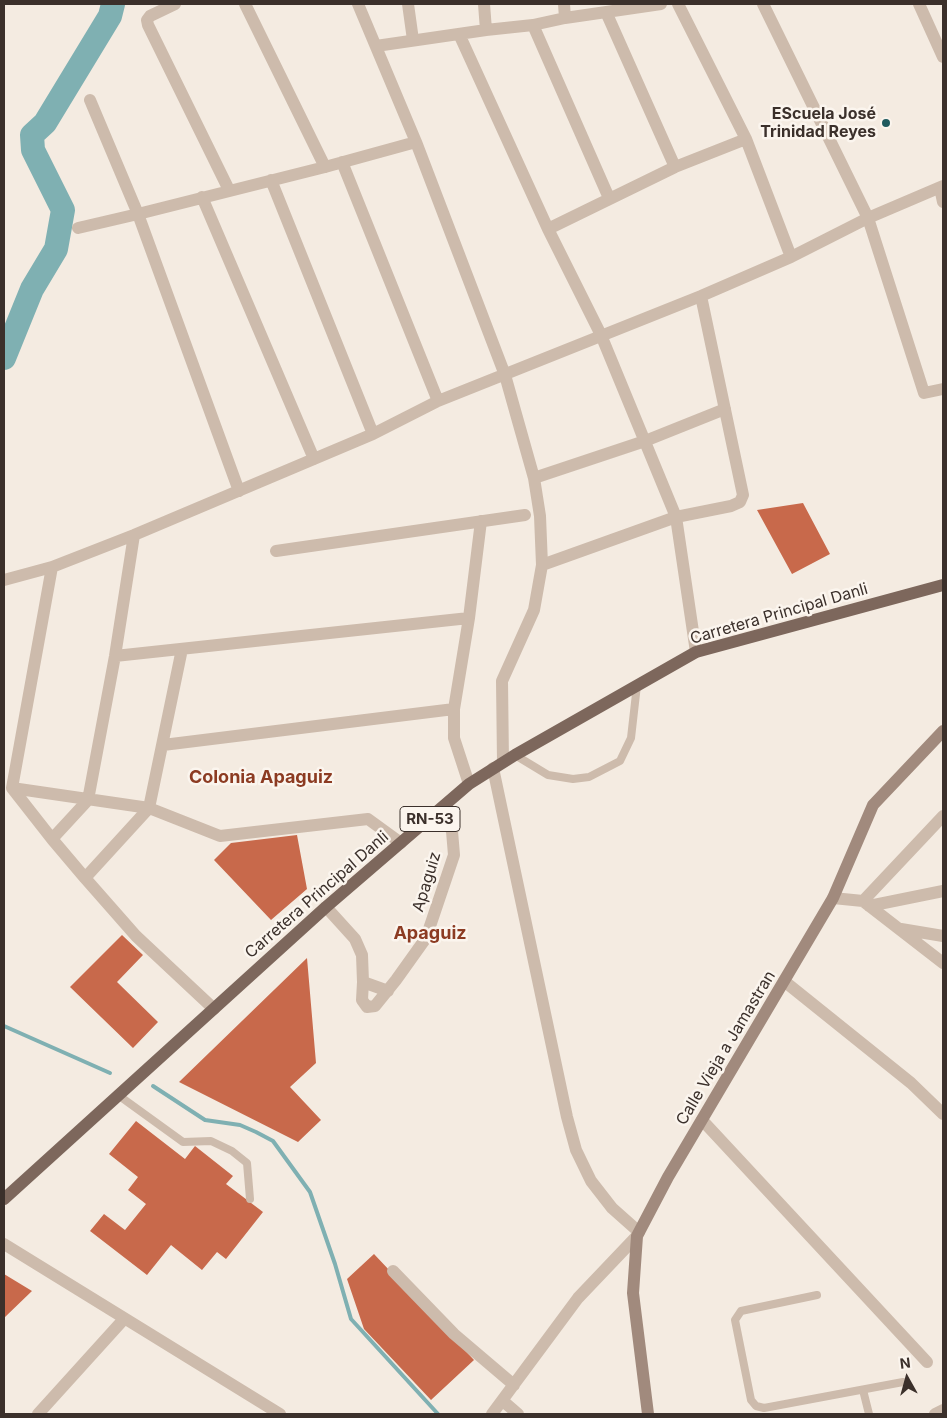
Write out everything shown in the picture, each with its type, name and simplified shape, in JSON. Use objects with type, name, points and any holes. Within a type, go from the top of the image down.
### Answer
[{"type":"main road","name":"Carretera Principal Danli","points":[[4,1199],[326,907],[469,784],[498,765],[696,652],[943,585]]},
{"type":"street","points":[[175,4],[150,16],[148,25],[229,190]]},
{"type":"street","points":[[245,4],[324,167]]},
{"type":"street","points":[[358,4],[416,142],[505,375],[534,478],[540,516],[542,566],[534,610],[502,681],[498,765],[567,1117],[576,1150],[591,1181],[612,1208],[638,1234],[578,1298],[492,1414]]},
{"type":"street","points":[[408,4],[413,40]]},
{"type":"street","points":[[484,4],[486,30]]},
{"type":"street","points":[[564,4],[565,18]]},
{"type":"street","points":[[376,46],[533,25],[565,18],[662,4]]},
{"type":"street","points":[[678,4],[746,139],[791,257]]},
{"type":"street","points":[[763,4],[868,218],[924,393],[943,388]]},
{"type":"street","points":[[919,4],[943,57]]},
{"type":"street","points":[[606,12],[675,166]]},
{"type":"street","points":[[533,25],[609,198]]},
{"type":"street","points":[[458,34],[548,229],[601,336],[676,517],[696,652]]},
{"type":"street","points":[[90,100],[138,214],[239,491]]},
{"type":"street","points":[[548,229],[675,166],[746,139]]},
{"type":"street","points":[[78,228],[324,167],[416,142]]},
{"type":"street","points":[[342,162],[438,402]]},
{"type":"street","points":[[271,180],[373,434]]},
{"type":"street","points":[[4,580],[52,567],[239,491],[373,434],[438,402],[701,296],[791,257],[868,218],[941,187],[943,202]]},
{"type":"street","points":[[202,197],[314,459]]},
{"type":"street","points":[[542,566],[676,517],[731,506],[740,502],[743,495],[701,296]]},
{"type":"street","points":[[534,478],[645,441],[725,409]]},
{"type":"street","points":[[276,552],[526,515]]},
{"type":"street","points":[[469,784],[454,738],[454,709],[469,618],[481,521]]},
{"type":"street","points":[[52,839],[88,800],[116,656],[134,535]]},
{"type":"street","points":[[52,567],[12,788],[52,839],[136,936],[214,1009]]},
{"type":"street","points":[[116,656],[469,618]]},
{"type":"street","points":[[85,878],[149,808],[182,648]]},
{"type":"street","points":[[163,745],[454,709]]},
{"type":"street","name":"Calle Vieja a Jamastran","points":[[648,1414],[633,1293],[638,1234],[668,1177],[833,898],[872,805],[943,731]]},
{"type":"street","points":[[12,788],[149,808],[220,836],[368,819],[400,843]]},
{"type":"street","name":"Apaguiz","points":[[326,907],[355,939],[362,955],[364,982],[362,1000],[367,1007],[375,1006],[426,938],[454,855],[452,831],[440,810]]},
{"type":"street","points":[[866,903],[943,816]]},
{"type":"street","points":[[833,898],[866,903],[943,891]]},
{"type":"street","points":[[866,903],[943,963]]},
{"type":"street","points":[[898,928],[943,936]]},
{"type":"street","points":[[784,981],[911,1083],[943,1114]]},
{"type":"street","points":[[364,982],[388,991]]},
{"type":"street","points":[[702,1120],[927,1362]]},
{"type":"street","points":[[4,1244],[280,1414]]},
{"type":"street","points":[[393,1271],[454,1334],[514,1385]]},
{"type":"street","points":[[38,1414],[124,1319]]},
{"type":"street","points":[[503,1400],[518,1414]]},
{"type":"street","points":[[935,1414],[943,1410]]},
{"type":"lane","points":[[515,755],[548,775],[573,779],[589,777],[620,761],[631,738],[637,685]]},
{"type":"lane","points":[[118,1096],[183,1142],[211,1141],[232,1150],[247,1163],[250,1199]]},
{"type":"lane","points":[[817,1295],[741,1311],[735,1320],[751,1400],[756,1406],[764,1408],[903,1382]]},
{"type":"lane","points":[[863,1390],[869,1414]]},
{"type":"building","points":[[803,503],[830,554],[792,574],[757,510]]},
{"type":"building","points":[[297,835],[307,889],[271,920],[214,860],[231,843]]},
{"type":"building","points":[[122,935],[143,955],[117,982],[158,1022],[133,1048],[70,987]]},
{"type":"building","points":[[307,958],[316,1063],[290,1087],[321,1120],[298,1142],[179,1082]]},
{"type":"building","points":[[136,1121],[185,1159],[195,1146],[233,1176],[226,1184],[263,1212],[226,1259],[217,1252],[202,1270],[171,1245],[147,1275],[90,1231],[104,1214],[125,1230],[146,1204],[128,1190],[138,1177],[109,1154]]},
{"type":"building","points":[[374,1254],[474,1360],[431,1400],[364,1329],[347,1279]]},
{"type":"building","points":[[4,1274],[32,1291],[4,1318]]},
{"type":"waterway","points":[[4,358],[32,289],[56,249],[63,210],[33,150],[32,135],[45,123],[110,16],[113,4]]},
{"type":"waterway","points":[[4,1026],[110,1073]]},
{"type":"waterway","points":[[153,1086],[205,1120],[240,1125],[273,1141],[310,1192],[335,1264],[351,1319],[438,1414]]},
{"type":"place","name":"EScuela José Trinidad Reyes","points":[[886,123]]},
{"type":"district","name":"Colonia Apaguiz","points":[[261,778]]},
{"type":"district","name":"Apaguiz","points":[[430,934]]}]
